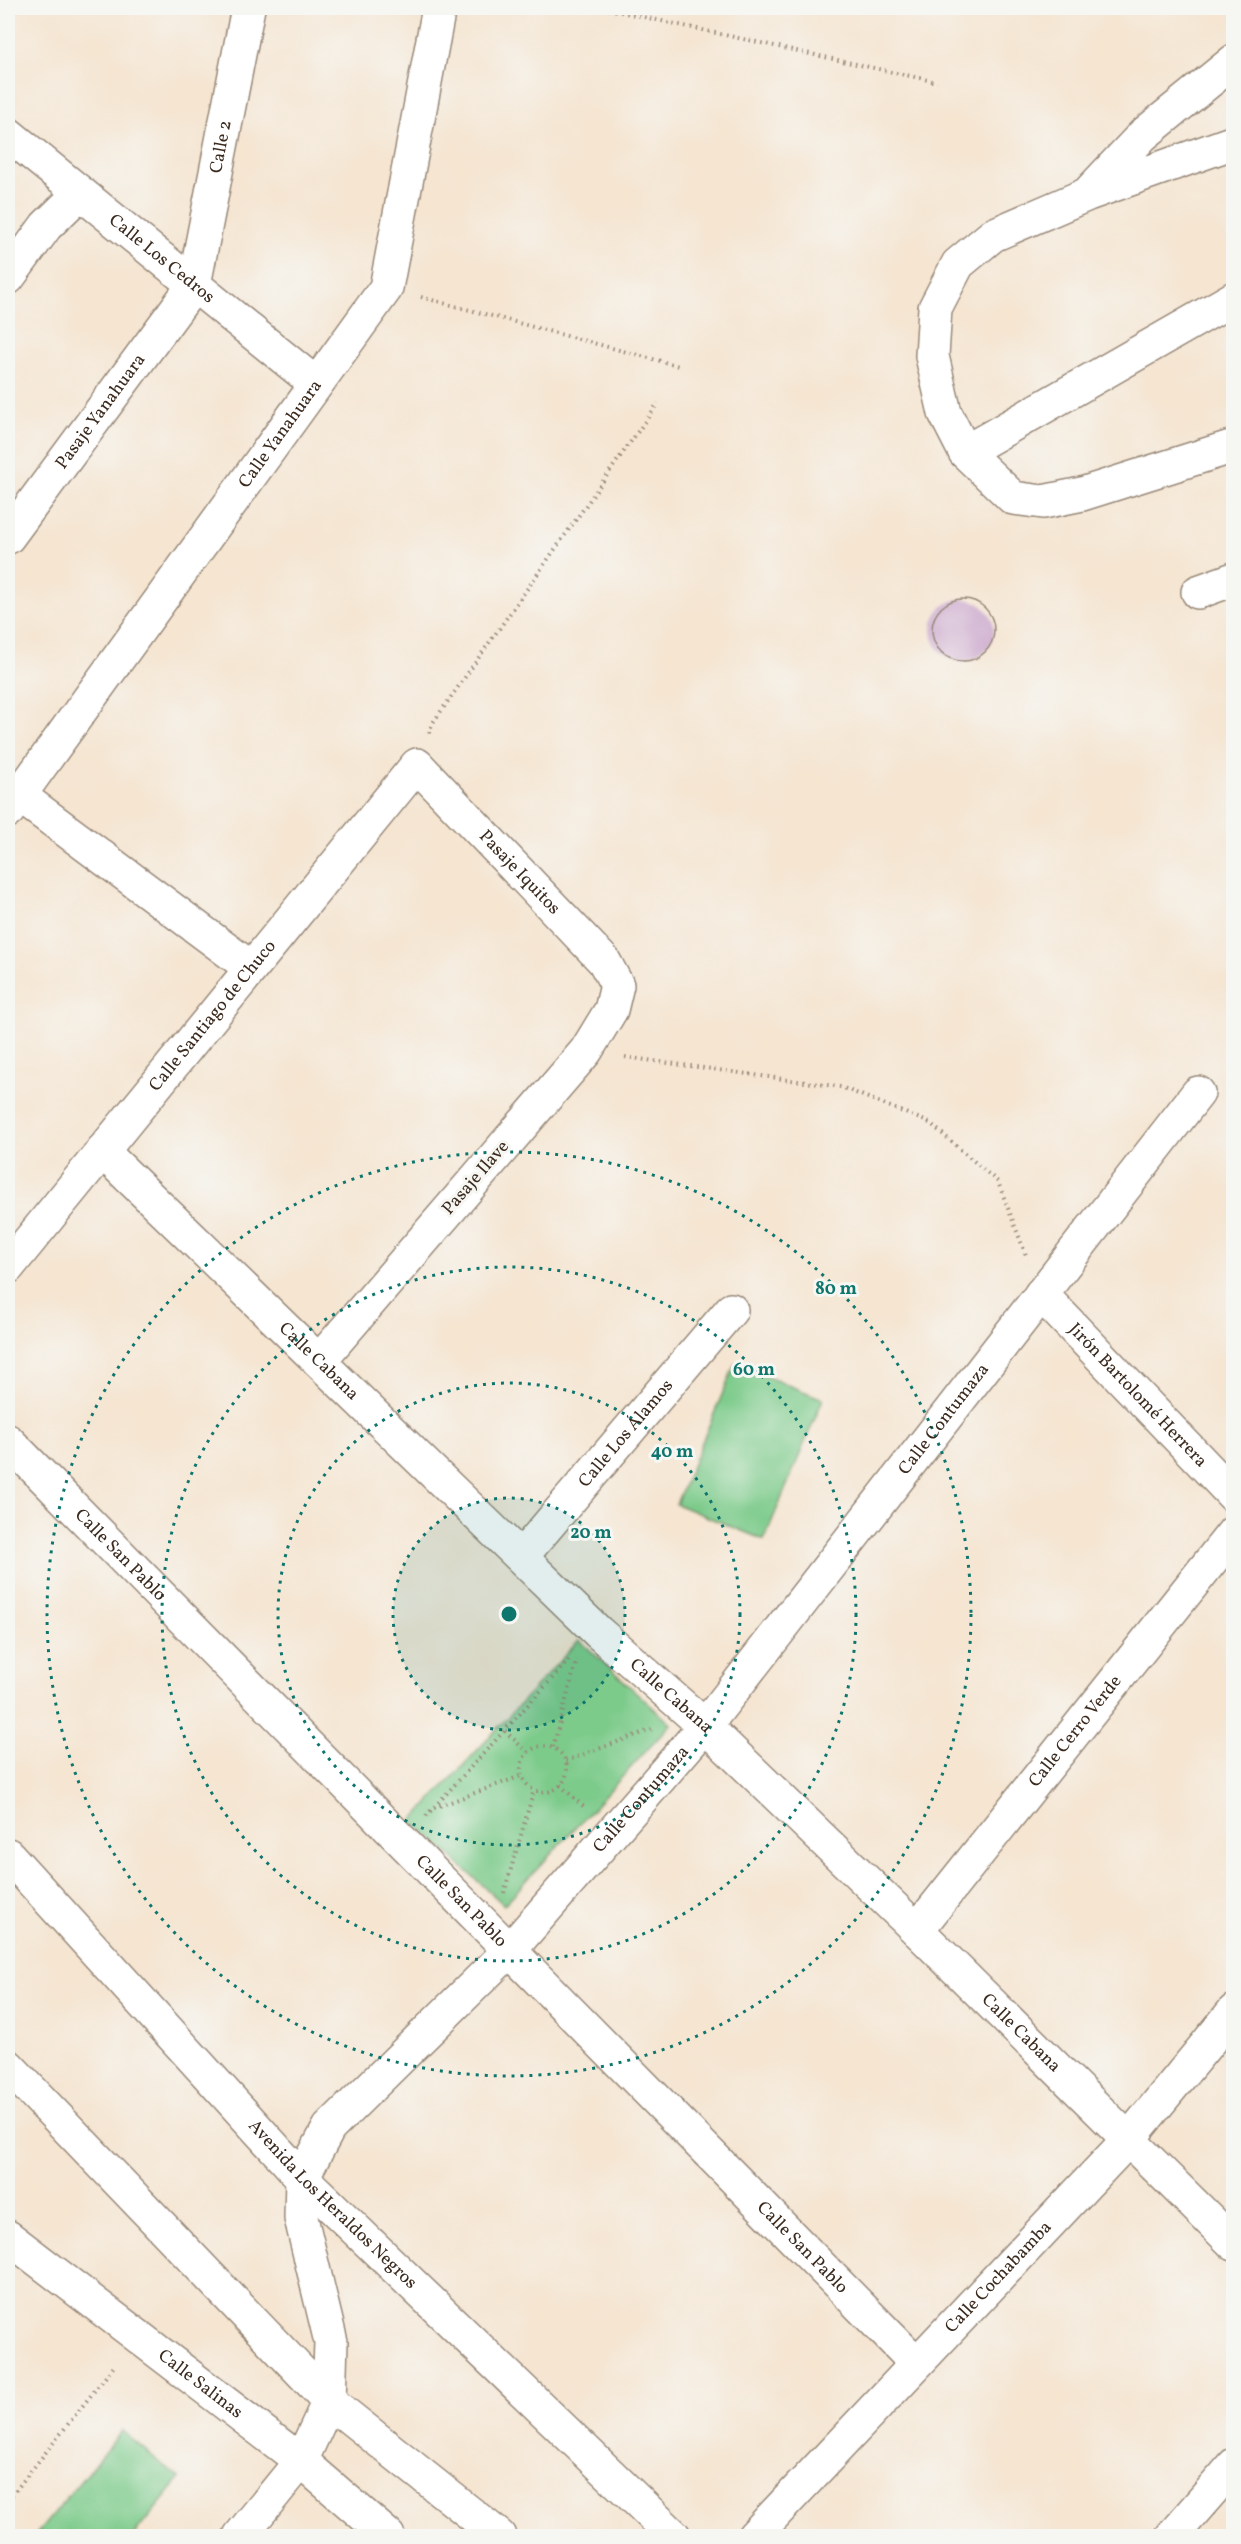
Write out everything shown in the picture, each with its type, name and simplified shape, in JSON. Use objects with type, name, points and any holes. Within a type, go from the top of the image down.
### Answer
[{"type":"street","name":"Calle 2","points":[[194,285],[248,8]]},
{"type":"street","name":"Calle Yanahuara","points":[[11,798],[386,288],[439,8]]},
{"type":"street","points":[[1088,194],[1143,135],[1233,61]]},
{"type":"street","name":"Calle Los Cedros","points":[[8,134],[316,384]]},
{"type":"street","points":[[1233,142],[1088,194],[993,235],[958,264],[935,308],[932,356],[945,413],[965,452],[1013,498],[1043,502],[1082,494],[1233,446]]},
{"type":"street","points":[[8,278],[46,226],[80,193]]},
{"type":"street","name":"Pasaje Yanahuara","points":[[8,537],[194,285]]},
{"type":"street","points":[[965,452],[1233,298]]},
{"type":"street","points":[[1198,592],[1233,579]]},
{"type":"street","name":"Calle Santiago de Chuco","points":[[8,1267],[417,765]]},
{"type":"street","name":"Pasaje Iquitos","points":[[417,765],[604,961],[617,985]]},
{"type":"street","points":[[11,798],[251,968]]},
{"type":"street","name":"Pasaje Ilave","points":[[318,1361],[586,1051],[611,1010],[617,985]]},
{"type":"street","name":"Calle Contumaza","points":[[240,2536],[301,2461],[329,2401],[331,2342],[301,2218],[302,2178],[329,2128],[511,1949],[705,1725],[1198,1094]]},
{"type":"street","name":"Calle Cabana","points":[[102,1151],[521,1557],[589,1640],[705,1725],[917,1930],[1233,2244]]},
{"type":"street","name":"Jirón Bartolomé Herrera","points":[[1041,1294],[1233,1496]]},
{"type":"street","name":"Calle Los Álamos","points":[[521,1557],[731,1310]]},
{"type":"street","name":"Calle San Pablo","points":[[8,1441],[511,1949],[916,2363]]},
{"type":"street","name":"Calle Cerro Verde","points":[[917,1930],[1233,1532]]},
{"type":"street","name":"Avenida Los Heraldos Negros","points":[[8,1855],[302,2178],[674,2536]]},
{"type":"street","name":"Calle Cochabamba","points":[[754,2536],[1128,2140],[1233,2011]]},
{"type":"street","points":[[8,2066],[329,2401],[499,2536]]},
{"type":"street","name":"Calle Salinas","points":[[8,2237],[301,2461],[388,2536]]},
{"type":"street","points":[[1172,2536],[1233,2465]]},
{"type":"path","points":[[603,8],[937,82]]},
{"type":"path","points":[[386,288],[679,366]]},
{"type":"path","points":[[417,765],[432,724],[658,403]]},
{"type":"path","points":[[586,1051],[841,1087],[930,1123],[998,1182],[1041,1294]]},
{"type":"path","points":[[420,1822],[589,1640]]},
{"type":"path","points":[[553,1747],[589,1640]]},
{"type":"path","points":[[566,1761],[654,1728]]},
{"type":"path","points":[[505,1731],[527,1752]]},
{"type":"path","points":[[538,1746],[553,1747],[566,1761],[567,1772],[560,1785],[546,1792],[534,1790],[521,1776],[522,1761],[527,1752],[538,1746]]},
{"type":"path","points":[[433,1809],[521,1776]]},
{"type":"path","points":[[560,1785],[586,1810]]},
{"type":"path","points":[[502,1899],[534,1790]]},
{"type":"path","points":[[578,1818],[594,1801]]},
{"type":"path","points":[[494,1891],[502,1899]]},
{"type":"path","points":[[502,1899],[510,1891]]},
{"type":"path","points":[[8,2500],[108,2373]]},
{"type":"green space","points":[[735,1364],[823,1399],[764,1540],[676,1504]]},
{"type":"green space","points":[[579,1640],[671,1724],[504,1905],[412,1821]]},
{"type":"green space","points":[[122,2431],[180,2479],[133,2536],[35,2536]]},
{"type":"building","points":[[957,599],[969,599],[985,608],[992,618],[994,630],[992,642],[985,652],[969,661],[957,661],[946,656],[937,647],[932,636],[932,624],[937,613],[946,604]]}]
